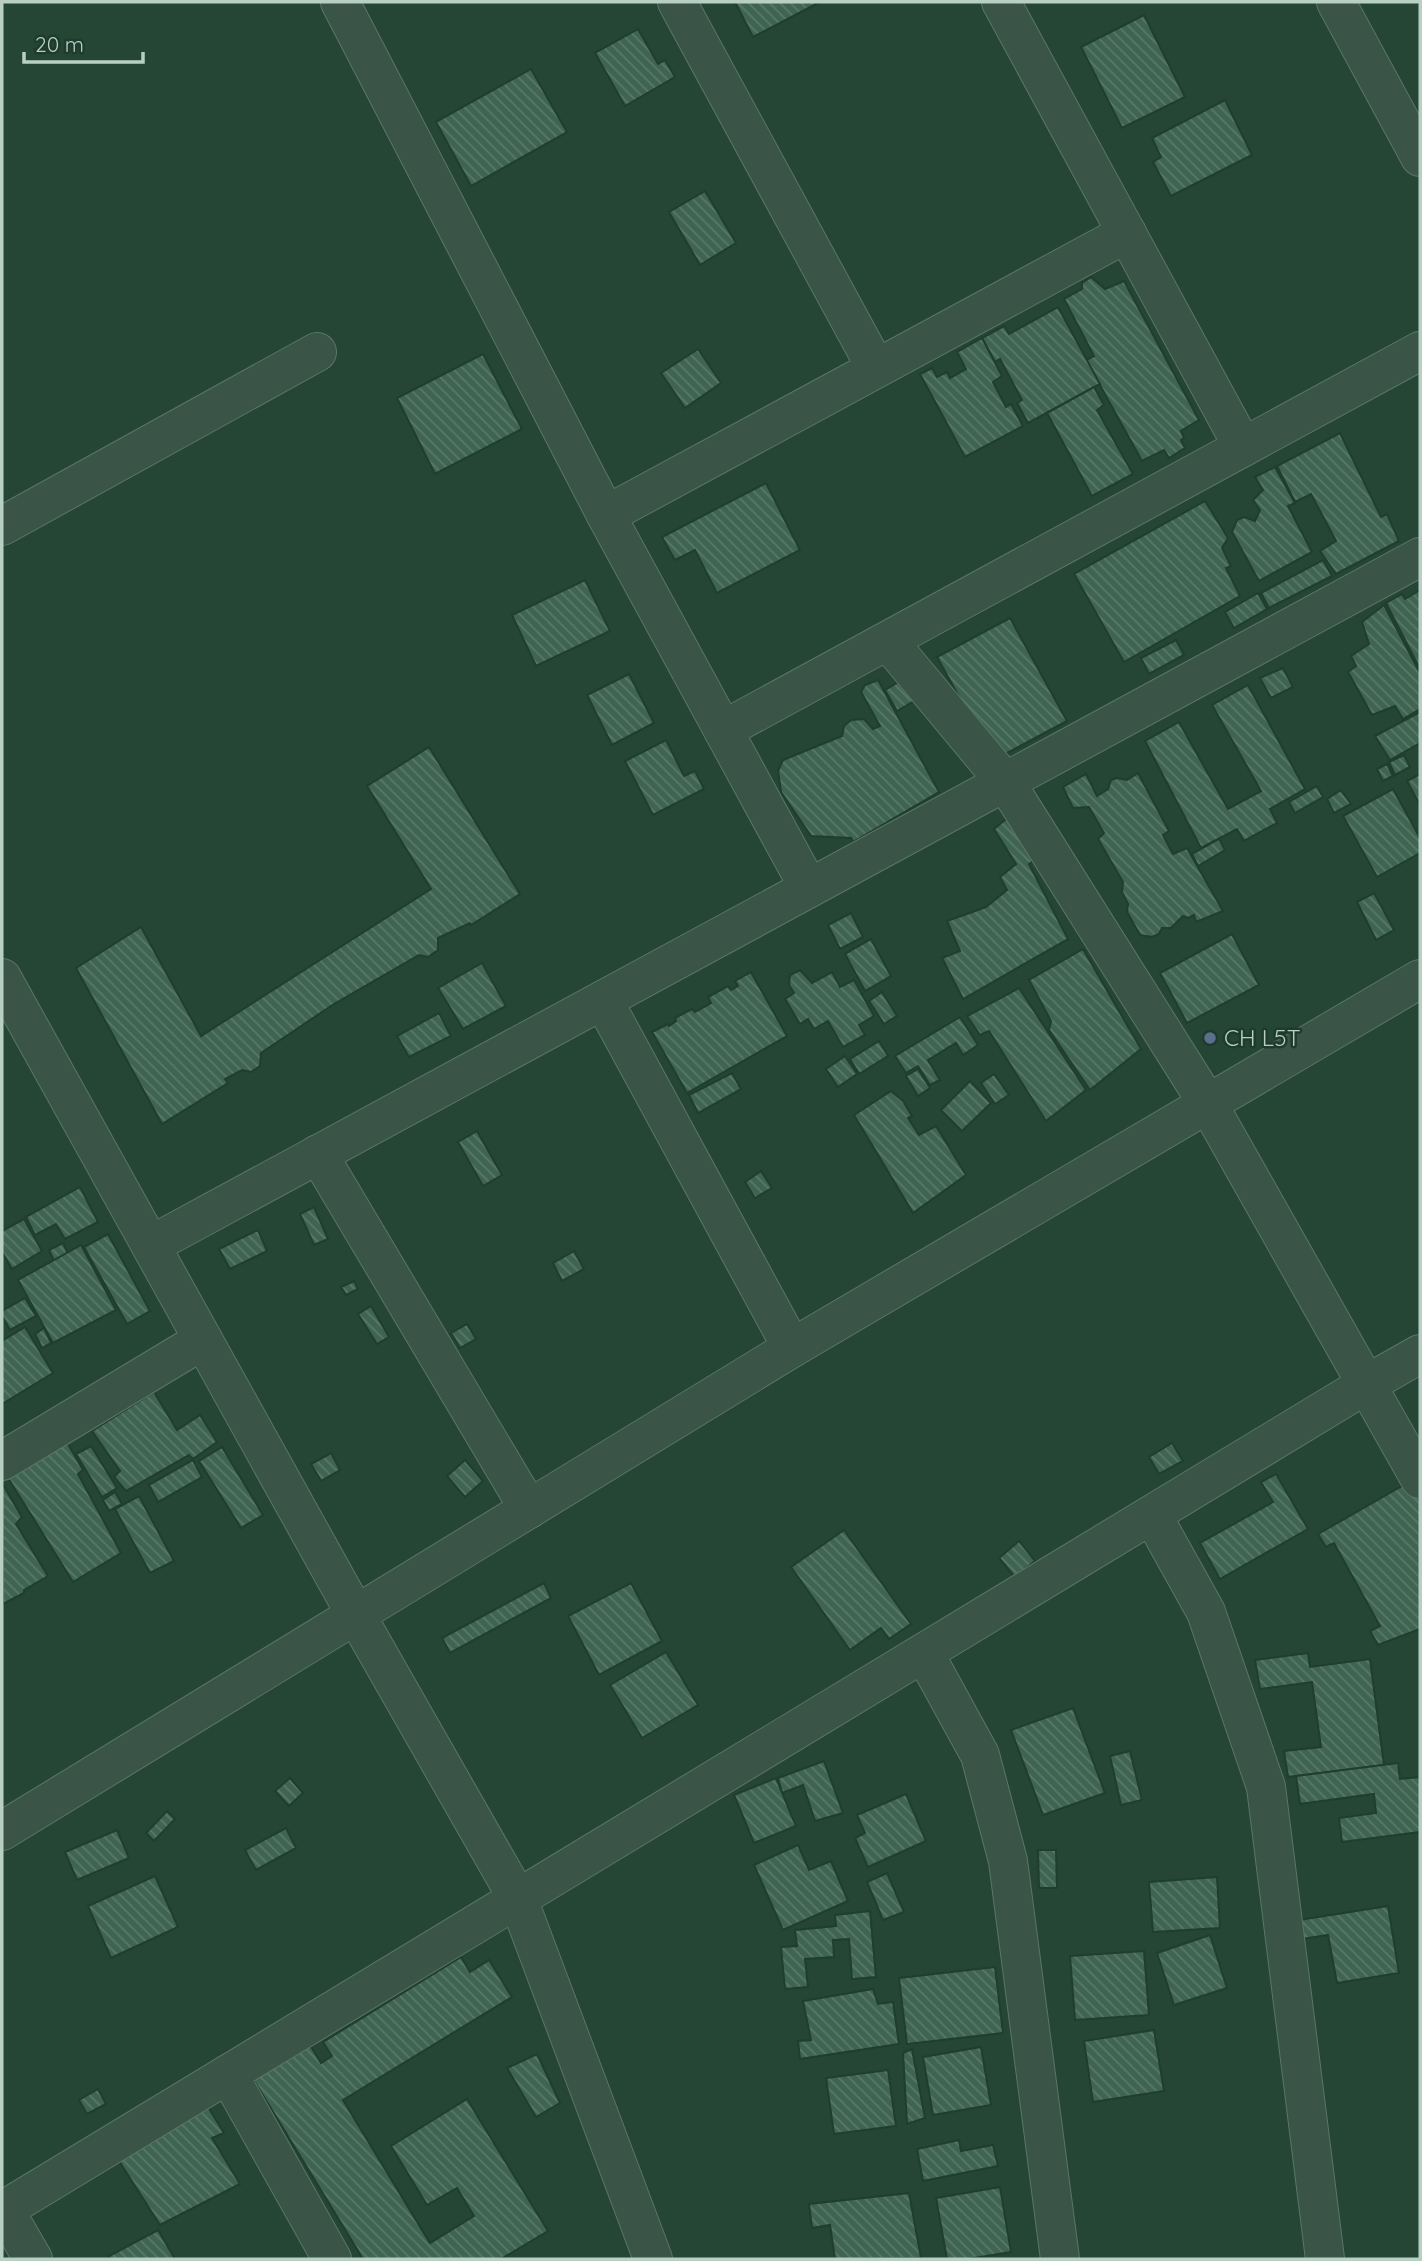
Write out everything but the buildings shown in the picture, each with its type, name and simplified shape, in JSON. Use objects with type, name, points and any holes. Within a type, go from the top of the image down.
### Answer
[{"type":"street","points":[[340,2],[606,515],[809,888]]},
{"type":"street","points":[[677,2],[877,368]]},
{"type":"street","points":[[1001,2],[1243,447]]},
{"type":"street","points":[[1336,2],[1420,157]]},
{"type":"street","points":[[606,515],[1126,233]]},
{"type":"street","points":[[723,730],[1420,351]]},
{"type":"street","points":[[2,526],[317,352]]},
{"type":"street","points":[[150,1245],[1420,557]]},
{"type":"street","points":[[888,641],[1006,783],[1208,1104],[1420,1479]]},
{"type":"street","points":[[2,978],[356,1615],[518,1899],[653,2259]]},
{"type":"street","points":[[2,1831],[792,1348],[1420,979]]},
{"type":"street","points":[[603,1000],[792,1348]]},
{"type":"street","points":[[318,1154],[529,1508]]},
{"type":"street","points":[[2,1461],[203,1340]]},
{"type":"street","points":[[33,2259],[3,2210],[1420,1354]]},
{"type":"street","points":[[1152,1515],[1206,1612],[1266,1787],[1325,2259]]},
{"type":"street","points":[[924,1653],[980,1755],[1008,1861],[1060,2259]]},
{"type":"street","points":[[228,2074],[332,2259]]},
{"type":"place","name":"CH L5T","points":[[1210,1038]]}]
